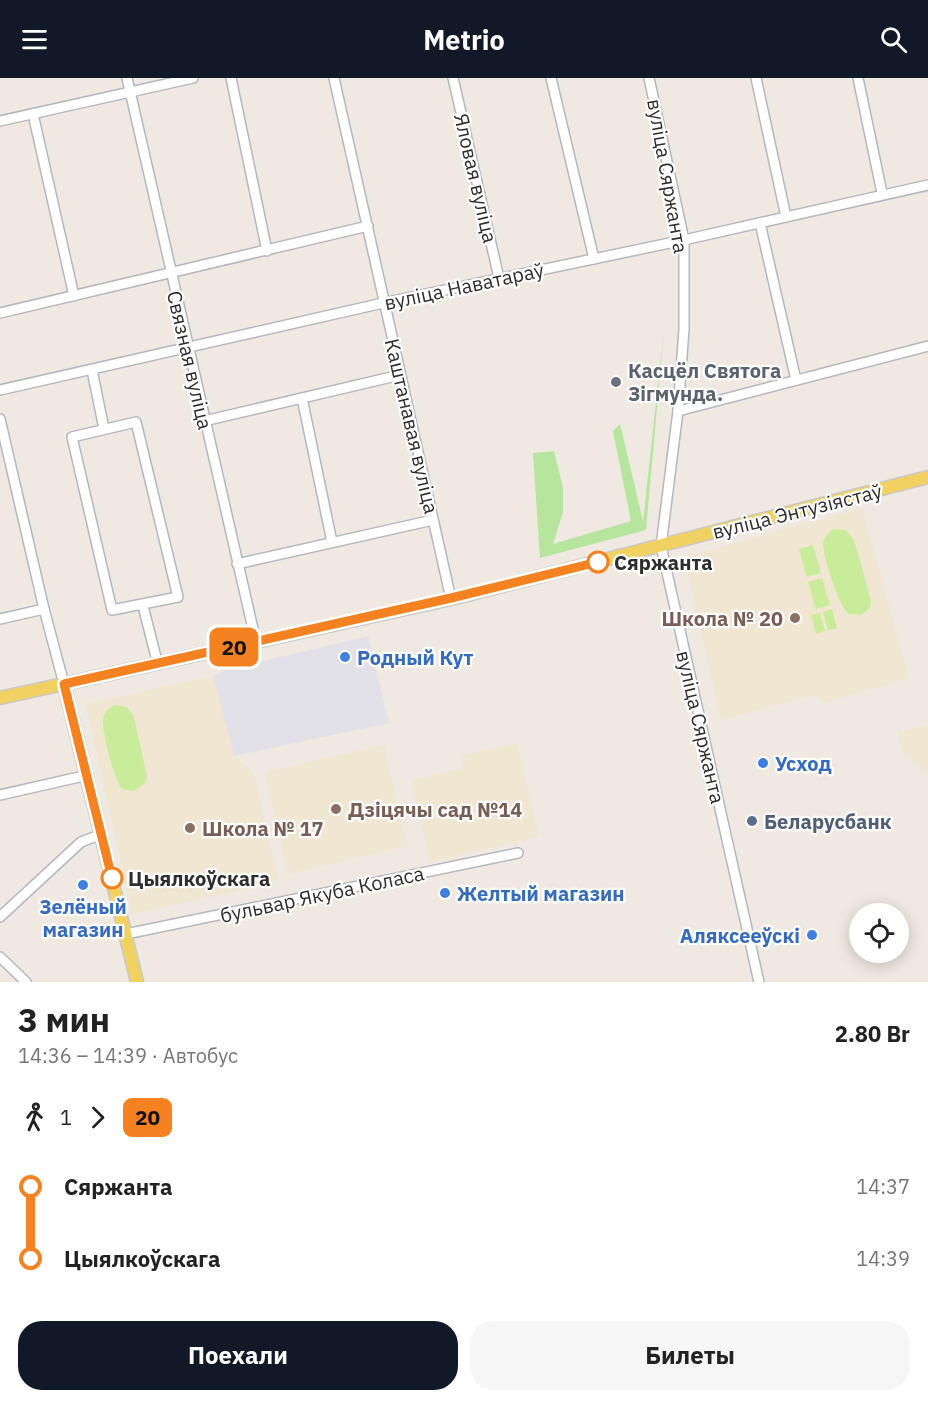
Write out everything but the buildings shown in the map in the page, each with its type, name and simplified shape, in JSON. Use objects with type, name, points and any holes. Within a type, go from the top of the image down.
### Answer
[{"type":"main road","name":"вуліца Энтузіястаў","points":[[0,698],[451,598],[928,477]]},
{"type":"main road","points":[[64,684],[137,982]]},
{"type":"street","name":"Связная вуліца","points":[[127,78],[256,642]]},
{"type":"street","points":[[0,121],[193,78]]},
{"type":"street","points":[[231,78],[267,251]]},
{"type":"street","name":"Каштанавая вуліца","points":[[334,78],[451,598]]},
{"type":"street","name":"Яловая вуліца","points":[[453,78],[499,278]]},
{"type":"street","points":[[551,78],[594,259]]},
{"type":"street","name":"вуліца Сяржанта","points":[[650,78],[684,240],[684,329],[678,411],[661,546],[759,982]]},
{"type":"street","points":[[756,78],[786,217]]},
{"type":"street","points":[[858,78],[882,193]]},
{"type":"street","points":[[33,114],[74,296]]},
{"type":"street","name":"вуліца Наватараў","points":[[0,390],[383,303],[684,240],[882,193],[928,185]]},
{"type":"street","points":[[760,223],[796,380]]},
{"type":"street","points":[[0,313],[368,226]]},
{"type":"street","points":[[678,411],[928,346]]},
{"type":"street","points":[[92,370],[104,429]]},
{"type":"street","points":[[204,421],[400,375]]},
{"type":"street","points":[[302,398],[332,542]]},
{"type":"street","points":[[0,419],[5,466],[64,684]]},
{"type":"street","points":[[136,422],[178,597],[143,606],[111,610],[72,437],[136,422]]},
{"type":"street","points":[[237,564],[433,520]]},
{"type":"street","points":[[143,606],[158,664]]},
{"type":"street","points":[[0,619],[44,609]]},
{"type":"street","points":[[0,795],[88,775]]},
{"type":"street","points":[[0,917],[81,842],[102,834]]},
{"type":"street","name":"бульвар Якуба Коласа","points":[[126,934],[518,853]]},
{"type":"street","points":[[0,957],[26,982]]},
{"type":"shaded area","name":"Школа № 20","points":[[862,508],[909,678],[823,703],[817,694],[721,720],[684,557]]},
{"type":"shaded area","points":[[368,636],[389,723],[234,756],[213,676],[222,671]]},
{"type":"shaded area","name":"Школа № 17","points":[[213,676],[234,756],[254,774],[279,882],[132,914],[86,704]]},
{"type":"shaded area","points":[[928,725],[928,776],[901,749],[898,732]]},
{"type":"shaded area","points":[[517,743],[539,836],[430,862],[411,781],[464,768],[461,756]]},
{"type":"shaded area","name":"Дзіцячы сад №14","points":[[384,745],[407,846],[288,874],[265,772]]},
{"type":"green space","points":[[664,330],[646,530],[540,558],[533,453],[554,451],[563,488],[563,512],[553,544],[631,521],[613,431],[620,424],[643,521]]},
{"type":"green space","points":[[834,529],[846,530],[854,540],[871,600],[870,608],[861,615],[849,614],[845,610],[829,570],[823,544],[824,539]]},
{"type":"green space","points":[[813,545],[821,573],[807,577],[799,549]]},
{"type":"green space","points":[[822,578],[830,605],[816,609],[808,582]]},
{"type":"green space","points":[[832,609],[837,628],[828,630],[823,612]]},
{"type":"green space","points":[[820,613],[825,631],[816,634],[811,615]]},
{"type":"green space","points":[[115,705],[127,707],[134,717],[147,777],[144,784],[134,791],[122,789],[112,767],[106,745],[104,714]]},
{"type":"bus line","name":"20","points":[[112,878],[64,684],[451,598],[598,562]]},
{"type":"place","name":"Касцёл Святога Зігмунда.","points":[[616,382]]},
{"type":"place","name":"Сяржанта","points":[[598,562]]},
{"type":"place","name":"Школа № 20","points":[[795,618]]},
{"type":"place","name":"Родный Кут","points":[[345,657]]},
{"type":"place","name":"Усход","points":[[763,763]]},
{"type":"place","name":"Дзіцячы сад №14","points":[[336,809]]},
{"type":"place","name":"Беларусбанк","points":[[752,821]]},
{"type":"place","name":"Школа № 17","points":[[190,828]]},
{"type":"place","name":"Цыялкоўскага","points":[[112,878]]},
{"type":"place","name":"Зелёный магазин","points":[[83,885]]},
{"type":"place","name":"Желтый магазин","points":[[445,893]]},
{"type":"place","name":"Аляксееўскі","points":[[812,935]]}]
